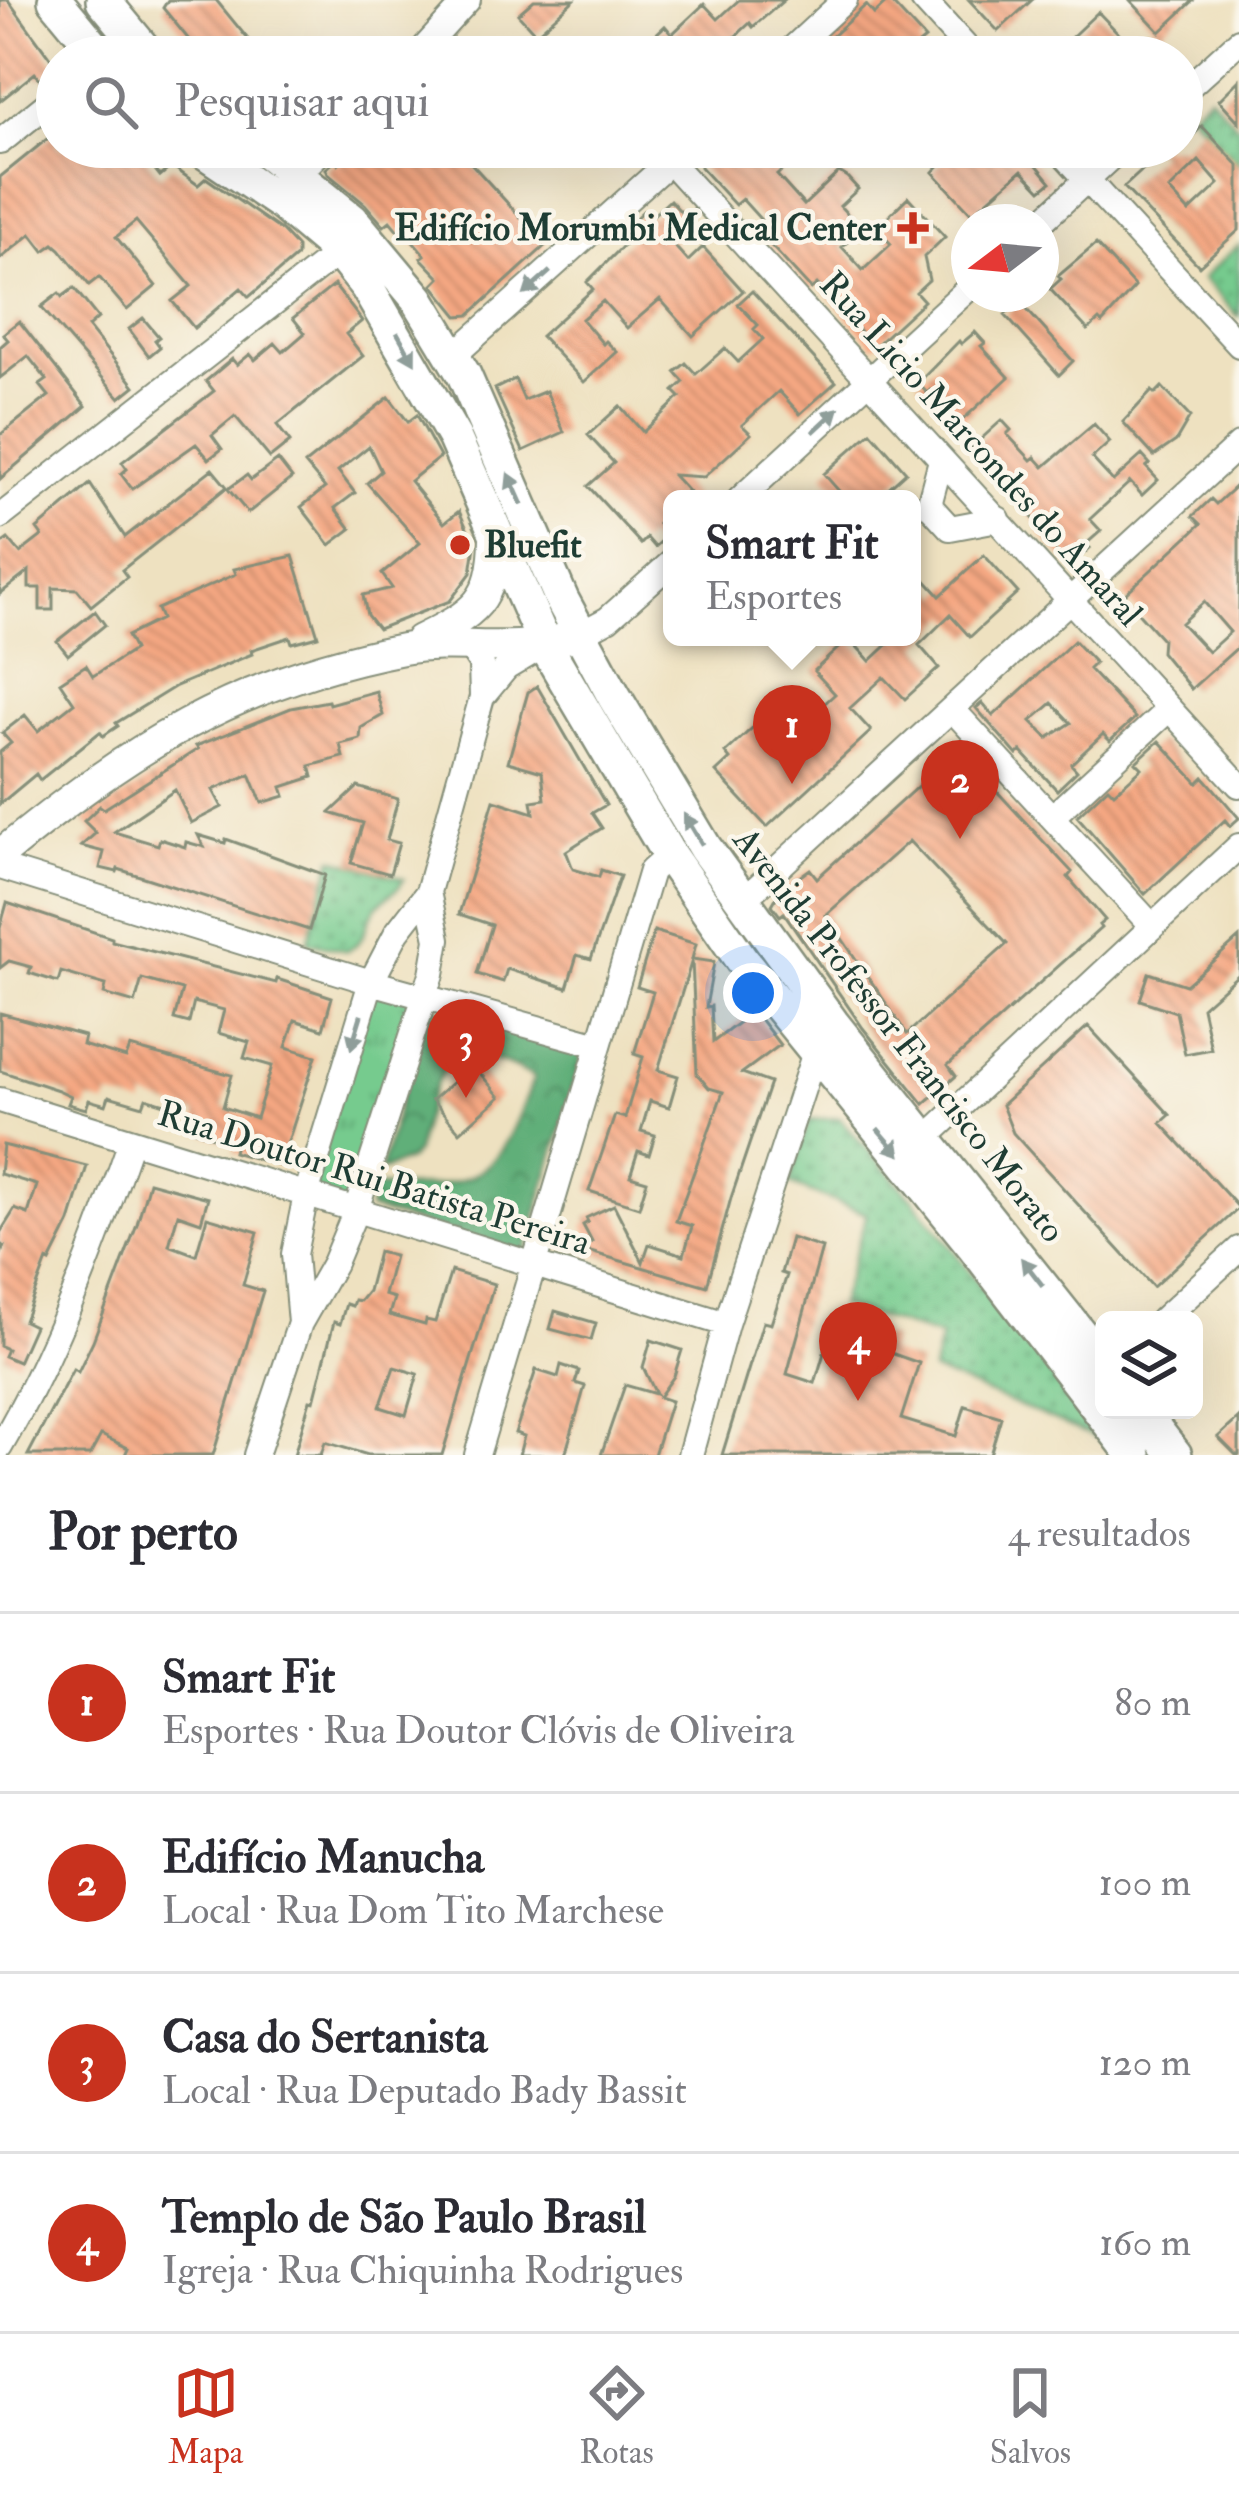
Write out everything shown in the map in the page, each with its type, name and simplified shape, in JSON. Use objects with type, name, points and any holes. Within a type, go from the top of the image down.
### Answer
[{"type":"highway","points":[[55,0],[85,36]]},
{"type":"highway","points":[[103,0],[133,36]]},
{"type":"highway","name":"Avenida Professor Francisco Morato","points":[[228,168],[339,252],[386,314],[454,437],[545,645],[669,855],[741,959],[973,1246],[1134,1455]]},
{"type":"highway","name":"Avenida Professor Francisco Morato","points":[[288,168],[352,220],[389,261],[453,356],[580,634],[741,902],[1095,1353]]},
{"type":"highway","points":[[1147,1419],[1175,1455]]},
{"type":"main road","points":[[404,649],[467,615],[482,601],[495,568],[495,538]]},
{"type":"main road","points":[[0,855],[126,758],[190,719],[313,672],[404,649],[545,645],[580,634]]},
{"type":"street","points":[[435,36],[468,0]]},
{"type":"street","points":[[806,36],[845,0]]},
{"type":"street","points":[[923,0],[956,36]]},
{"type":"street","points":[[1203,74],[1239,41]]},
{"type":"street","points":[[0,142],[36,113]]},
{"type":"street","points":[[290,211],[298,176],[305,168]]},
{"type":"street","points":[[453,356],[662,168]]},
{"type":"street","name":"Rua Licio Marcondes do Amaral","points":[[690,168],[868,381],[1239,785]]},
{"type":"street","points":[[1077,168],[1239,345]]},
{"type":"street","points":[[1059,205],[1099,168]]},
{"type":"street","points":[[0,517],[339,252]]},
{"type":"street","points":[[750,490],[951,305]]},
{"type":"street","points":[[741,902],[1239,445]]},
{"type":"street","points":[[941,460],[929,505],[940,518],[950,528],[998,519]]},
{"type":"street","points":[[580,634],[608,619],[663,570]]},
{"type":"street","points":[[300,1323],[294,1254],[306,1195],[370,982],[397,932],[428,892],[482,698],[481,664],[468,644]]},
{"type":"street","points":[[482,698],[506,668],[545,645]]},
{"type":"street","points":[[1052,817],[1169,709]]},
{"type":"street","points":[[953,710],[1152,926]]},
{"type":"street","points":[[926,1138],[1239,846]]},
{"type":"street","points":[[477,1455],[651,872],[669,855]]},
{"type":"street","points":[[0,867],[370,982],[599,1045]]},
{"type":"street","points":[[256,1455],[300,1323],[334,1263],[356,1210],[424,996],[439,939],[428,892]]},
{"type":"street","points":[[690,1455],[726,1324],[814,1052]]},
{"type":"street","name":"Rua Doutor Rui Batista Pereira","points":[[0,1100],[726,1324]]},
{"type":"street","points":[[0,1447],[94,1248],[131,1141]]},
{"type":"street","points":[[1172,1311],[1239,1249]]},
{"type":"green space","points":[[1209,95],[1239,128],[1239,166],[1203,127],[1203,101]]},
{"type":"green space","points":[[1239,245],[1239,317],[1203,278]]},
{"type":"green space","points":[[333,858],[404,879],[378,904],[362,937],[347,951],[308,942]]},
{"type":"green space","points":[[371,982],[424,996],[356,1210],[306,1195]]},
{"type":"green space","points":[[427,1005],[584,1051],[525,1254],[369,1209],[375,1187],[440,1185],[482,1170],[509,1137],[534,1077],[503,1063],[461,1058],[437,1081],[416,1152],[409,1160],[380,1171]]},
{"type":"green space","points":[[839,1118],[914,1200],[1099,1438],[932,1371],[941,1337],[839,1305],[867,1214],[790,1184],[809,1120]]},
{"type":"building","points":[[0,0],[8,0],[36,38],[36,74],[0,101]]},
{"type":"building","points":[[168,0],[216,0],[245,36],[186,36],[163,8]]},
{"type":"building","points":[[534,0],[574,0],[536,34],[518,14]]},
{"type":"building","points":[[739,0],[784,0],[736,36],[654,36],[665,26],[672,34],[704,4],[718,19]]},
{"type":"building","points":[[889,0],[922,36],[832,36],[866,5],[874,14]]},
{"type":"building","points":[[969,0],[1032,0],[998,31]]},
{"type":"building","points":[[1130,0],[1194,0],[1160,32]]},
{"type":"building","points":[[1098,12],[1121,36],[1073,36]]},
{"type":"building","points":[[1239,80],[1239,122],[1219,100]]},
{"type":"building","points":[[1203,127],[1239,166],[1239,230],[1199,266],[1124,187],[1145,168],[1192,168],[1169,190],[1189,212],[1219,184],[1203,166]]},
{"type":"building","points":[[36,148],[36,168],[154,168],[160,176],[175,168],[198,185],[206,178],[282,231],[297,247],[297,256],[249,297],[241,288],[194,328],[172,301],[191,286],[136,221],[116,237],[156,286],[127,310],[99,277],[89,285],[60,249],[54,244],[44,251],[31,234],[0,259],[0,177]]},
{"type":"building","points":[[475,168],[546,245],[469,315],[458,316],[433,285],[440,278],[408,235],[404,238],[390,221],[384,226],[326,169]]},
{"type":"building","points":[[701,168],[784,168],[777,175],[804,205],[839,172],[847,177],[858,189],[840,206],[861,229],[842,247],[863,270],[891,244],[876,228],[908,197],[945,237],[924,257],[929,280],[916,292],[924,301],[874,347],[817,284],[811,289],[763,237],[770,230],[742,199],[735,205]]},
{"type":"building","points":[[937,168],[1039,168],[1051,182],[1041,190],[1022,170],[983,204],[963,204],[933,172]]},
{"type":"building","points":[[670,200],[690,222],[670,241],[688,261],[703,247],[743,291],[693,336],[660,299],[627,328],[603,301],[582,319],[603,344],[606,341],[617,352],[584,382],[541,336],[593,289],[587,282],[636,233],[628,225],[643,211],[650,218]]},
{"type":"building","points":[[1096,244],[1135,287],[1102,323],[1099,320],[1088,330],[1059,299],[1059,275]]},
{"type":"building","points":[[334,285],[362,321],[346,334],[363,356],[277,425],[290,442],[270,458],[235,416],[212,435],[222,449],[209,459],[196,444],[132,489],[121,474],[127,469],[122,462],[214,391],[206,381],[232,359],[237,365],[250,354],[255,360],[275,343],[283,352],[305,333],[293,318]]},
{"type":"building","points":[[74,288],[98,318],[88,327],[135,386],[120,398],[41,307]]},
{"type":"building","points":[[752,291],[836,382],[800,414],[779,391],[742,425],[751,434],[704,477],[673,475],[687,490],[663,490],[663,519],[658,524],[663,540],[655,547],[647,538],[641,544],[588,486],[614,463],[588,435],[620,406],[643,432],[680,397],[674,391],[684,382],[675,372],[686,363],[696,374],[725,348],[738,362],[763,339],[754,329],[758,325],[738,304]]},
{"type":"building","points":[[1029,312],[1073,361],[1059,375],[1005,315]]},
{"type":"building","points":[[143,318],[159,337],[155,340],[160,347],[149,356],[129,329]]},
{"type":"building","points":[[19,321],[86,406],[0,479],[0,435],[49,396],[40,385],[47,380],[28,356],[0,378],[0,347],[8,340],[3,334]]},
{"type":"building","points":[[975,332],[985,343],[981,346],[1009,377],[957,425],[930,390],[927,393],[918,383],[959,341]]},
{"type":"building","points":[[515,379],[524,400],[546,391],[564,432],[523,451],[495,389]]},
{"type":"building","points":[[1162,387],[1190,417],[1176,441],[1154,456],[1123,422],[1152,391],[1155,394]]},
{"type":"building","points":[[389,397],[408,422],[417,415],[440,457],[410,481],[444,523],[459,511],[475,546],[471,573],[450,601],[378,629],[367,615],[363,595],[392,588],[382,574],[420,543],[367,483],[381,471],[369,446],[338,471],[355,493],[335,508],[351,529],[330,545],[301,507],[325,488],[305,464]]},
{"type":"building","points":[[1002,420],[1011,430],[1007,434],[1044,467],[1094,424],[1110,442],[1092,458],[1113,481],[1142,455],[1158,480],[1142,495],[1130,482],[1090,519],[1101,531],[1070,566],[970,449]]},
{"type":"building","points":[[871,432],[906,472],[886,490],[838,490],[824,474]]},
{"type":"building","points":[[278,460],[292,478],[248,513],[228,489],[247,475],[251,480]]},
{"type":"building","points":[[212,469],[227,487],[122,570],[127,577],[91,606],[77,589],[53,588],[53,610],[40,610],[40,588],[29,588],[29,571],[0,594],[0,545],[8,539],[20,553],[42,536],[37,529],[90,484],[125,537]]},
{"type":"building","points":[[1239,483],[1239,646],[1191,689],[1161,652],[1162,639],[1123,596],[1201,524],[1193,516],[1211,499],[1216,504]],"holes":[[[1204,602],[1230,632],[1208,652],[1181,623]]]},
{"type":"building","points":[[984,555],[1018,593],[970,637],[950,615],[921,643],[921,575],[940,596]]},
{"type":"building","points":[[293,556],[318,636],[292,643],[290,637],[251,650],[252,654],[176,686],[103,736],[100,732],[40,780],[36,774],[0,804],[0,752],[11,743],[2,733],[25,715],[38,731],[74,703],[60,682],[86,665],[93,676],[134,650],[127,636],[161,619],[157,609],[236,574],[234,569]]},
{"type":"building","points":[[95,611],[105,625],[68,655],[57,641]]},
{"type":"building","points":[[1074,641],[1095,663],[1089,669],[1135,718],[1110,741],[1103,734],[1071,764],[1077,771],[1057,790],[1021,751],[1017,755],[976,708],[982,703],[993,716]],"holes":[[[1052,703],[1071,723],[1048,738],[1031,721]]]},
{"type":"building","points":[[841,646],[856,646],[870,661],[886,646],[920,646],[939,668],[905,699],[884,677],[850,708],[871,731],[767,827],[716,772],[730,759],[725,753],[771,711],[792,733],[835,694],[814,671]]},
{"type":"building","points":[[537,686],[606,805],[592,813],[602,828],[566,851],[573,869],[599,877],[601,870],[620,876],[591,959],[577,955],[567,988],[507,969],[503,982],[477,974],[492,925],[459,914],[494,800],[534,813],[532,801],[545,799],[542,772],[508,762],[528,692]]},
{"type":"building","points":[[376,691],[383,715],[361,728],[360,739],[340,744],[343,757],[310,766],[313,777],[282,787],[285,796],[262,803],[250,774],[213,790],[222,807],[191,823],[175,790],[114,832],[158,845],[160,839],[185,847],[186,842],[204,847],[198,835],[225,843],[226,839],[325,875],[309,930],[118,869],[100,868],[104,852],[81,846],[96,833],[84,821],[100,806],[104,809],[198,749],[196,746],[291,708]]},
{"type":"building","points":[[1159,741],[1198,783],[1204,777],[1239,818],[1230,826],[1225,820],[1145,894],[1077,816],[1108,787],[1114,793],[1142,768],[1136,762]]},
{"type":"building","points":[[963,745],[996,781],[991,785],[1072,872],[1068,877],[1105,920],[948,1065],[956,1076],[924,1104],[863,1028],[784,913],[780,916],[772,905],[780,891],[810,869],[817,878]],"holes":[[[909,841],[1007,944],[907,1034],[826,915]]]},
{"type":"building","points":[[358,787],[398,799],[387,840],[399,843],[390,874],[351,863],[363,823],[330,813]]},
{"type":"building","points":[[7,903],[112,941],[276,983],[277,979],[332,997],[323,1029],[295,1020],[286,1047],[316,1056],[280,1166],[233,1152],[235,1144],[192,1130],[197,1114],[146,1098],[143,1106],[109,1096],[106,1105],[89,1100],[86,1109],[68,1104],[71,1096],[58,1090],[0,1071],[0,1013],[84,1036],[82,1045],[126,1058],[130,1047],[232,1075],[223,1107],[256,1118],[272,1066],[244,1058],[249,1042],[218,1033],[224,1010],[194,1002],[189,1023],[174,1019],[182,990],[142,979],[135,1003],[104,994],[106,985],[61,972],[58,982],[9,961],[0,968],[0,928]]},
{"type":"building","points":[[654,931],[696,944],[692,959],[714,962],[706,1007],[711,1006],[713,1042],[754,1011],[780,1045],[742,1073],[770,1083],[707,1286],[580,1249],[592,1242],[583,1225],[586,1218],[614,1205],[643,1262],[649,1244],[684,1255],[692,1226],[676,1221],[723,1092],[709,1088],[697,1074],[692,960],[658,1070],[678,1076],[669,1107],[650,1101],[641,1131],[655,1135],[649,1155],[638,1151],[630,1176],[647,1181],[639,1207],[589,1191],[615,1115],[625,1118],[643,1057],[634,1054],[653,992],[637,987]]},
{"type":"building","points":[[1239,938],[1239,974],[1202,1007],[1211,1049],[1185,1054],[1176,1012],[1140,1000],[1149,973],[1186,985]]},
{"type":"building","points":[[1088,1026],[1170,1115],[1161,1123],[1239,1208],[1153,1287],[1013,1133],[1002,1105]]},
{"type":"building","points":[[473,1065],[500,1097],[460,1132],[432,1100]]},
{"type":"building","points":[[3,1145],[87,1166],[70,1222],[50,1262],[47,1260],[24,1321],[34,1326],[18,1362],[4,1356],[7,1349],[0,1346],[4,1246],[0,1233],[15,1209],[28,1214],[37,1185],[0,1174]]},
{"type":"building","points":[[149,1182],[208,1198],[201,1222],[178,1214],[169,1245],[196,1255],[207,1217],[258,1232],[243,1285],[263,1291],[213,1455],[125,1455],[128,1448],[101,1435],[90,1455],[28,1455],[93,1341]]},
{"type":"building","points":[[791,1238],[822,1248],[787,1374],[815,1383],[830,1333],[861,1343],[865,1330],[892,1339],[888,1352],[919,1363],[901,1419],[956,1436],[965,1406],[1001,1417],[990,1455],[722,1455],[763,1322],[771,1324],[787,1275],[781,1273]]},
{"type":"building","points":[[378,1252],[394,1256],[384,1295],[394,1298],[389,1315],[425,1325],[426,1320],[435,1322],[451,1271],[494,1284],[442,1455],[368,1455],[325,1442],[321,1455],[294,1455],[310,1400],[314,1401],[334,1322],[340,1324],[346,1304],[352,1306],[368,1291]],"holes":[[[394,1367],[418,1374],[406,1415],[380,1407]]]},
{"type":"building","points":[[555,1311],[596,1323],[591,1340],[550,1329]]},
{"type":"building","points":[[651,1340],[682,1350],[674,1376],[659,1397],[671,1401],[654,1455],[601,1455],[625,1385],[656,1394],[643,1367]]},
{"type":"building","points":[[561,1365],[579,1371],[575,1383],[585,1386],[565,1455],[519,1455],[524,1436],[515,1433],[536,1370],[558,1377]]},
{"type":"building","points":[[1239,1418],[1239,1455],[1236,1455],[1218,1437]]},
{"type":"place","name":"Edifício Morumbi Medical Center","points":[[913,228]]},
{"type":"place","name":"Bluefit","points":[[460,545]]},
{"type":"place","name":"Smart Fit","points":[[792,784]]},
{"type":"place","name":"Edifício Manucha","points":[[960,839]]},
{"type":"place","name":"Casa do Sertanista","points":[[466,1098]]},
{"type":"place","name":"Templo de São Paulo Brasil","points":[[858,1401]]}]
